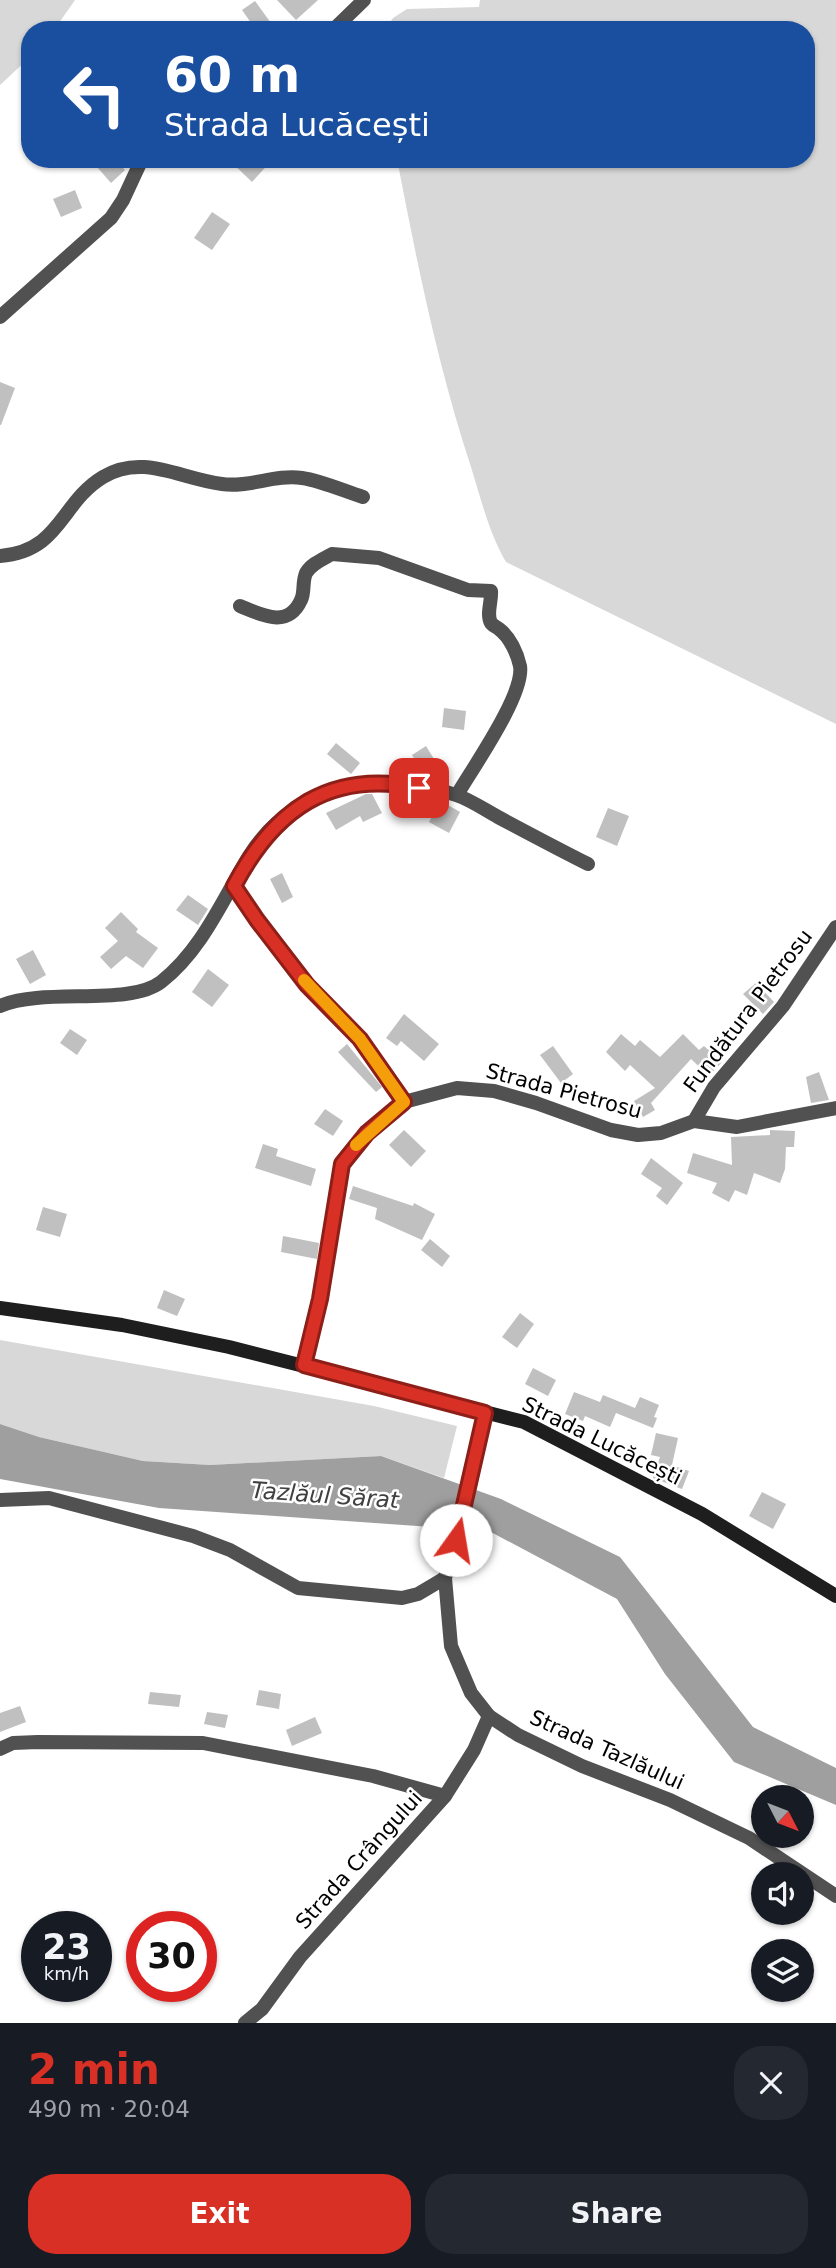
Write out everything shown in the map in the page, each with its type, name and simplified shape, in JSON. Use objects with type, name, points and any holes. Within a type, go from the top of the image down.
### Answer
[{"type":"main road","name":"Strada Lucăcești","points":[[0,1308],[122,1325],[304,1365],[524,1422],[691,1508],[836,1596]]},
{"type":"street","points":[[342,21],[364,0]]},
{"type":"street","points":[[0,316],[111,218],[124,201],[138,168]]},
{"type":"street","points":[[0,556],[24,552],[44,541],[95,483],[128,467],[158,467],[191,479],[225,485],[301,478],[363,497]]},
{"type":"street","points":[[240,606],[275,619],[288,616],[302,598],[302,584],[307,571],[331,554],[379,558],[468,590],[491,591],[491,624],[510,641],[520,666],[520,679],[504,718],[457,795]]},
{"type":"street","points":[[0,1006],[48,996],[123,995],[159,983],[191,951],[234,886],[250,855],[282,817],[315,796],[349,786],[401,784],[457,795],[588,864]]},
{"type":"street","points":[[234,886],[307,985],[360,1039],[404,1102]]},
{"type":"street","name":"Fundătura Pietrosu","points":[[694,1121],[714,1087],[783,1006],[836,927]]},
{"type":"street","name":"Strada Pietrosu","points":[[304,1365],[320,1299],[342,1164],[367,1133],[404,1102],[443,1090],[474,1089],[525,1099],[625,1134],[662,1133],[694,1121],[737,1127],[836,1108]]},
{"type":"street","name":"Strada Tazlăului","points":[[485,1413],[445,1578],[451,1646],[471,1693],[489,1716],[518,1735],[582,1766],[670,1800],[749,1838],[836,1896]]},
{"type":"street","points":[[0,1500],[49,1499],[193,1536],[230,1550],[298,1588],[402,1598],[418,1594],[445,1578]]},
{"type":"street","name":"Strada Crângului","points":[[245,2023],[262,2008],[300,1957],[445,1796],[474,1750],[489,1716]]},
{"type":"street","points":[[0,1748],[13,1743],[38,1742],[203,1743],[373,1776],[445,1796]]},
{"type":"shaded area","points":[[0,0],[75,0],[60,21],[21,21],[21,65],[0,85]]},
{"type":"shaded area","points":[[480,0],[836,0],[836,724],[506,562],[486,516],[448,391],[399,168],[815,168],[815,21],[391,21],[407,9],[479,7]]},
{"type":"shaded area","points":[[0,1340],[374,1406],[457,1426],[444,1478],[381,1456],[210,1465],[143,1461],[39,1437],[0,1424]]},
{"type":"water","name":"Tazlăul Sărat","points":[[0,1424],[39,1437],[143,1461],[210,1465],[381,1456],[501,1499],[620,1557],[753,1727],[836,1768],[836,1805],[814,1796],[814,1785],[789,1785],[734,1762],[665,1674],[617,1599],[489,1531],[159,1508],[0,1479]]},
{"type":"building","points":[[277,0],[318,0],[296,20]]},
{"type":"building","points":[[255,1],[270,21],[250,21],[242,10]]},
{"type":"building","points":[[98,168],[125,170],[111,183]]},
{"type":"building","points":[[237,168],[265,168],[252,182]]},
{"type":"building","points":[[75,190],[82,208],[61,217],[53,199]]},
{"type":"building","points":[[212,212],[230,224],[212,250],[194,238]]},
{"type":"building","points":[[0,382],[15,388],[1,425],[0,425]]},
{"type":"building","points":[[444,708],[466,711],[464,730],[442,727]]},
{"type":"building","points":[[336,743],[360,763],[351,774],[327,754]]},
{"type":"building","points":[[426,746],[439,767],[425,776],[412,755]]},
{"type":"building","points":[[366,794],[372,794],[382,813],[363,822],[360,816],[336,830],[326,813]]},
{"type":"building","points":[[441,801],[460,812],[449,833],[429,822]]},
{"type":"building","points":[[608,808],[629,816],[617,846],[596,837]]},
{"type":"building","points":[[282,873],[293,897],[282,903],[270,879]]},
{"type":"building","points":[[188,895],[208,909],[198,925],[176,910]]},
{"type":"building","points":[[121,912],[138,929],[136,932],[158,948],[143,968],[126,956],[111,969],[100,957],[118,941],[105,928]]},
{"type":"building","points":[[33,950],[46,975],[30,984],[16,959]]},
{"type":"building","points":[[208,969],[229,985],[212,1007],[192,992]]},
{"type":"building","points":[[756,983],[774,1002],[763,1014],[743,994]]},
{"type":"building","points":[[404,1014],[439,1044],[424,1061],[401,1041],[397,1046],[386,1038]]},
{"type":"building","points":[[70,1029],[87,1040],[77,1055],[60,1043]]},
{"type":"building","points":[[621,1034],[635,1046],[640,1040],[660,1057],[683,1034],[699,1050],[704,1046],[722,1062],[709,1076],[691,1059],[651,1103],[655,1110],[643,1117],[634,1101],[655,1088],[630,1065],[625,1071],[606,1052]]},
{"type":"building","points":[[347,1044],[382,1087],[376,1092],[338,1052]]},
{"type":"building","points":[[553,1046],[573,1074],[561,1083],[540,1055]]},
{"type":"building","points":[[819,1072],[829,1100],[811,1103],[806,1077]]},
{"type":"building","points":[[325,1109],[343,1121],[333,1136],[314,1124]]},
{"type":"building","points":[[404,1130],[426,1151],[411,1167],[389,1145]]},
{"type":"building","points":[[770,1130],[795,1131],[794,1147],[786,1147],[785,1169],[780,1183],[754,1173],[747,1195],[735,1190],[729,1202],[712,1193],[717,1183],[687,1173],[693,1153],[732,1165],[731,1137],[770,1135]]},
{"type":"building","points":[[263,1144],[278,1149],[276,1156],[316,1169],[311,1186],[255,1168]]},
{"type":"building","points":[[651,1158],[683,1183],[667,1205],[656,1196],[662,1188],[641,1174]]},
{"type":"building","points":[[353,1186],[413,1206],[414,1203],[435,1214],[422,1240],[375,1219],[377,1208],[349,1199]]},
{"type":"building","points":[[43,1207],[67,1214],[60,1237],[36,1230]]},
{"type":"building","points":[[283,1236],[319,1243],[317,1259],[281,1252]]},
{"type":"building","points":[[430,1239],[450,1256],[442,1267],[421,1250]]},
{"type":"building","points":[[164,1290],[185,1299],[177,1316],[157,1308]]},
{"type":"building","points":[[520,1313],[534,1324],[517,1348],[502,1337]]},
{"type":"building","points":[[533,1368],[556,1380],[548,1396],[525,1384]]},
{"type":"building","points":[[574,1392],[600,1402],[603,1395],[635,1408],[640,1397],[659,1405],[654,1417],[657,1418],[653,1428],[616,1413],[610,1427],[585,1416],[583,1421],[565,1414]]},
{"type":"building","points":[[656,1433],[678,1438],[672,1465],[689,1471],[682,1489],[653,1478],[660,1457],[651,1455]]},
{"type":"building","points":[[762,1492],[786,1504],[773,1529],[749,1516]]},
{"type":"building","points":[[259,1690],[281,1694],[279,1709],[256,1705]]},
{"type":"building","points":[[150,1692],[181,1695],[179,1707],[148,1704]]},
{"type":"building","points":[[20,1706],[26,1722],[0,1732],[0,1713]]},
{"type":"building","points":[[207,1712],[228,1715],[225,1728],[204,1724]]},
{"type":"building","points":[[315,1717],[322,1733],[292,1746],[286,1730]]},
{"type":"slow traffic","points":[[304,980],[360,1039],[404,1102],[356,1145]]},
{"type":"route","points":[[419,788],[401,784],[349,786],[315,796],[282,817],[250,855],[234,886],[307,985],[360,1039],[404,1102],[367,1133],[342,1164],[320,1299],[304,1365],[485,1413],[456,1540]]}]
